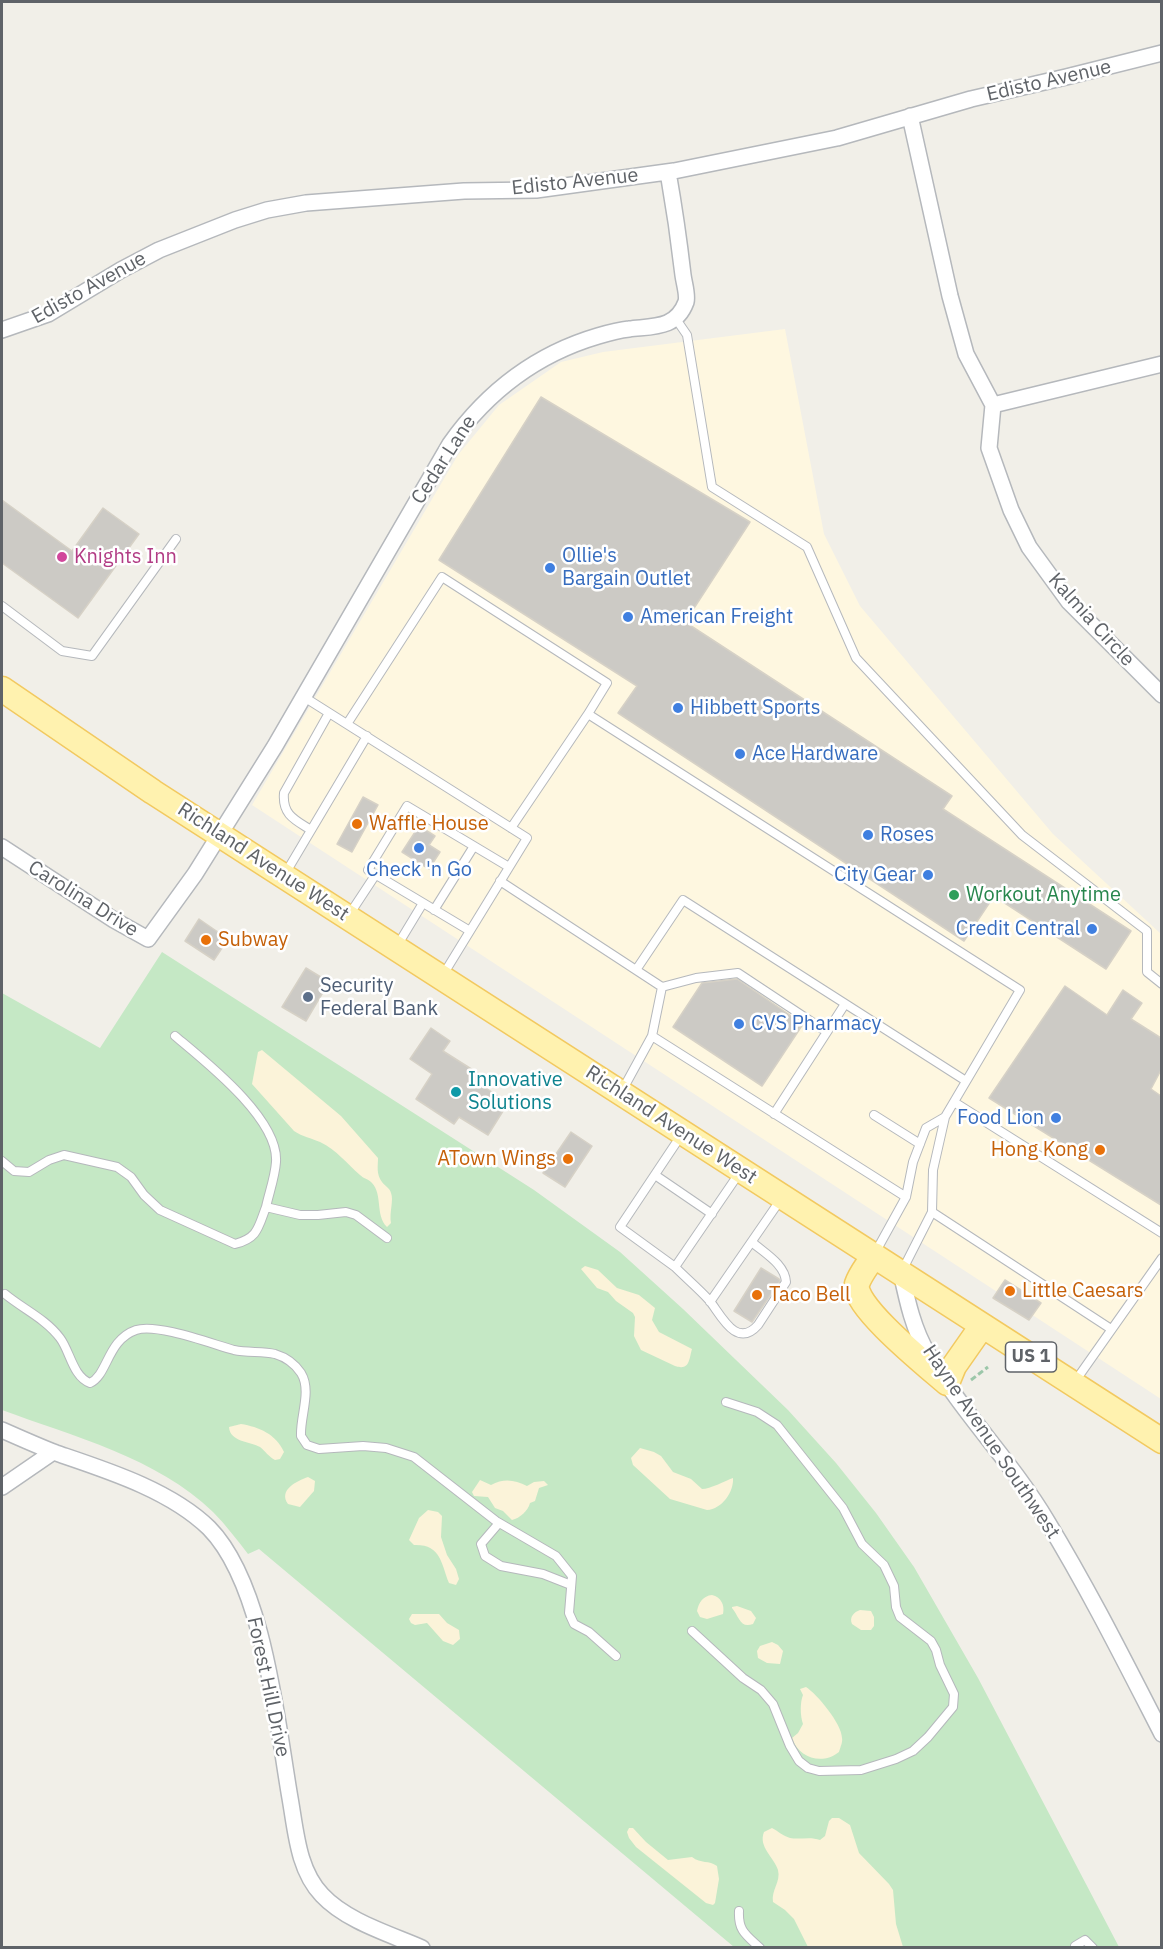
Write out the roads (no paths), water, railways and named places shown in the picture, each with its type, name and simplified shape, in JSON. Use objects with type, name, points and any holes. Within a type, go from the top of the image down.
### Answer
[{"type":"main road","name":"Richland Avenue West","points":[[2,689],[219,834],[1161,1441]]},
{"type":"main road","points":[[874,1255],[857,1284],[859,1298],[887,1330],[947,1383],[954,1366],[982,1326]]},
{"type":"street","name":"Edisto Avenue","points":[[2,330],[48,314],[159,250],[267,210],[306,203],[464,191],[536,190],[668,172],[837,138],[971,99],[1066,78],[1161,52]]},
{"type":"street","points":[[910,116],[950,296],[966,354],[993,405],[1161,364]]},
{"type":"street","points":[[668,172],[677,221],[686,300],[676,319]]},
{"type":"street","name":"Cedar Lane","points":[[219,834],[275,746],[450,444],[479,408],[519,374],[561,350],[598,336],[625,330],[660,327],[676,319]]},
{"type":"street","name":"Kalmia Circle","points":[[993,405],[989,448],[1011,510],[1029,547],[1069,602],[1161,695]]},
{"type":"street","name":"Carolina Drive","points":[[2,847],[114,920],[148,939],[195,874],[219,834]]},
{"type":"street","name":"Hayne Avenue Southwest","points":[[901,1272],[911,1314],[927,1354],[1047,1520],[1108,1630],[1161,1734]]},
{"type":"street","name":"Forest Hill Drive","points":[[2,1430],[53,1452],[109,1470],[155,1491],[196,1517],[219,1540],[236,1568],[252,1607],[265,1657],[302,1862],[308,1875],[315,1887],[335,1907],[368,1925],[422,1947]]},
{"type":"street","points":[[2,1487],[53,1452]]},
{"type":"lane","points":[[676,319],[687,335],[712,487],[807,547],[856,658],[1022,835],[1147,931],[1147,972],[1161,984]]},
{"type":"lane","points":[[2,606],[62,651],[92,656],[176,539]]},
{"type":"lane","points":[[347,724],[442,577],[607,683],[512,828]]},
{"type":"lane","points":[[304,697],[527,838],[442,977]]},
{"type":"lane","points":[[311,830],[286,811],[283,803],[284,793],[329,713]]},
{"type":"lane","points":[[588,714],[1020,990],[945,1117],[933,1170],[932,1212],[901,1272]]},
{"type":"lane","points":[[284,875],[367,736]]},
{"type":"lane","points":[[470,932],[368,870],[407,806],[509,867]]},
{"type":"lane","points":[[434,910],[474,846]]},
{"type":"lane","points":[[348,917],[376,874]]},
{"type":"lane","points":[[500,881],[662,987],[696,978],[738,973],[827,1032]]},
{"type":"lane","points":[[636,970],[683,900],[966,1082]]},
{"type":"lane","points":[[396,947],[423,903]]},
{"type":"lane","points":[[620,1093],[652,1036],[662,987]]},
{"type":"lane","points":[[774,1113],[845,1004]]},
{"type":"lane","points":[[2,1161],[14,1171],[28,1172],[49,1160],[64,1155],[117,1167],[131,1178],[160,1210],[235,1244],[246,1241],[256,1234],[266,1208],[276,1161],[273,1142],[264,1124],[228,1082],[175,1036]]},
{"type":"lane","points":[[652,1036],[906,1197]]},
{"type":"lane","points":[[954,1102],[1161,1233]]},
{"type":"lane","points":[[874,1115],[920,1144]]},
{"type":"lane","points":[[874,1255],[906,1197],[913,1162],[926,1128],[945,1117]]},
{"type":"lane","points":[[683,1133],[620,1227],[675,1267],[710,1302],[725,1324],[735,1331],[746,1332],[754,1329],[784,1286],[786,1274],[752,1242]]},
{"type":"lane","points":[[675,1267],[741,1170]]},
{"type":"lane","points":[[655,1175],[712,1214]]},
{"type":"lane","points":[[710,1302],[783,1197]]},
{"type":"lane","points":[[266,1208],[300,1215],[346,1212],[356,1215],[387,1238]]},
{"type":"lane","points":[[932,1212],[1111,1329]]},
{"type":"lane","points":[[1073,1384],[1161,1258]]},
{"type":"lane","points":[[5,1294],[59,1336],[80,1376],[90,1383],[99,1376],[118,1342],[138,1329],[153,1328],[236,1350],[274,1354],[286,1358],[297,1367],[303,1376],[305,1386],[300,1436],[307,1445],[319,1449],[363,1446],[386,1448],[414,1457],[499,1523],[556,1556],[572,1576],[569,1613],[574,1624],[589,1632],[616,1656]]},
{"type":"lane","points":[[692,1631],[743,1678],[761,1690],[772,1704],[799,1761],[808,1768],[819,1771],[861,1770],[896,1760],[913,1751],[953,1707],[954,1694],[940,1665],[936,1650],[931,1641],[900,1617],[896,1607],[894,1586],[884,1565],[862,1544],[843,1508],[777,1425],[758,1412],[726,1402]]},
{"type":"lane","points":[[499,1523],[481,1544],[485,1556],[501,1566],[543,1574],[571,1585]]},
{"type":"lane","points":[[739,1911],[738,1922],[743,1933],[760,1947]]},
{"type":"lane","points":[[1075,1946],[1085,1940],[1093,1947]]},
{"type":"place","name":"Knights Inn","points":[[62,557]]},
{"type":"place","name":"Ollie's Bargain Outlet","points":[[550,568]]},
{"type":"place","name":"American Freight","points":[[628,617]]},
{"type":"place","name":"Hibbett Sports","points":[[678,708]]},
{"type":"place","name":"Ace Hardware","points":[[740,754]]},
{"type":"place","name":"Waffle House","points":[[357,824]]},
{"type":"place","name":"Roses","points":[[868,835]]},
{"type":"place","name":"Check 'n Go","points":[[419,848]]},
{"type":"place","name":"City Gear","points":[[928,875]]},
{"type":"place","name":"Workout Anytime","points":[[954,895]]},
{"type":"place","name":"Credit Central","points":[[1092,929]]},
{"type":"place","name":"Subway","points":[[206,940]]},
{"type":"place","name":"Security Federal Bank","points":[[308,997]]},
{"type":"place","name":"CVS Pharmacy","points":[[739,1024]]},
{"type":"place","name":"Innovative Solutions","points":[[456,1092]]},
{"type":"place","name":"Food Lion","points":[[1056,1118]]},
{"type":"place","name":"Hong Kong","points":[[1100,1150]]},
{"type":"place","name":"ATown Wings","points":[[568,1159]]},
{"type":"place","name":"Little Caesars","points":[[1010,1291]]},
{"type":"place","name":"Taco Bell","points":[[757,1295]]}]
